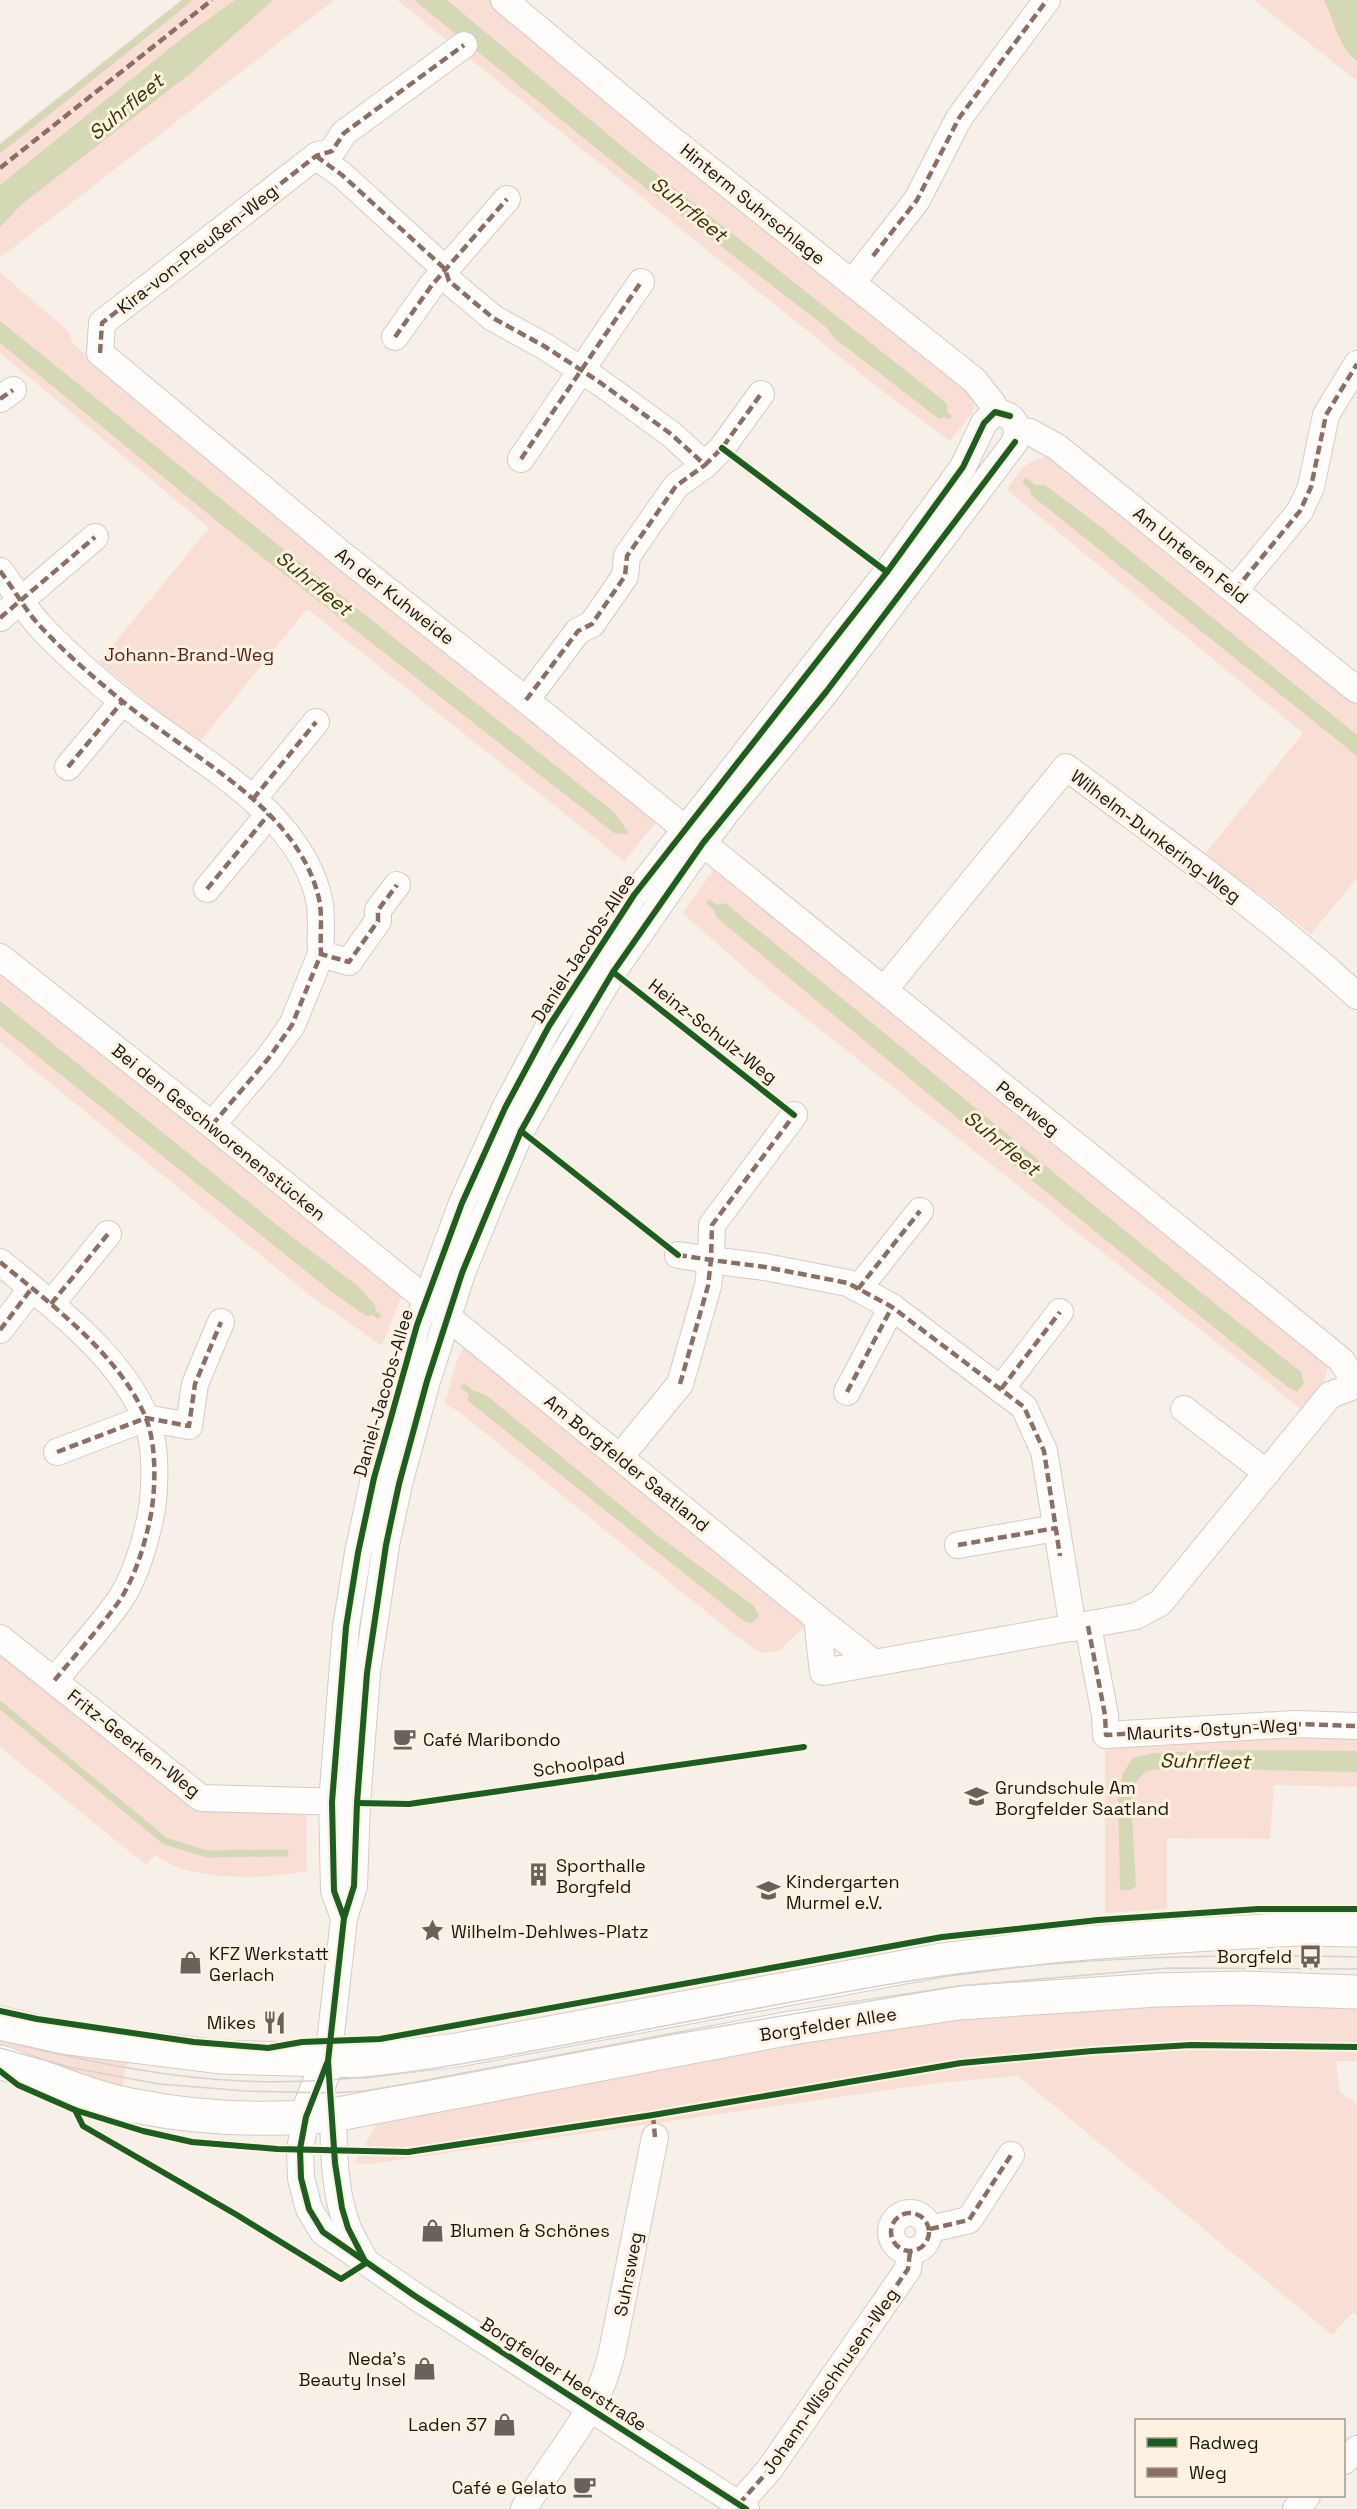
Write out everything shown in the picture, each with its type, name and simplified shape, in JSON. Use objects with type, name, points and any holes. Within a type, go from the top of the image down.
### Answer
[{"type":"main road","points":[[0,2023],[68,2038],[220,2056],[328,2061],[389,2060],[457,2050],[942,1960],[1061,1945],[1177,1936],[1288,1930],[1357,1930]]},
{"type":"main road","name":"Borgfelder Allee","points":[[320,2116],[792,2028],[959,2003],[1157,1990],[1244,1988],[1357,1992]]},
{"type":"main road","points":[[0,2062],[98,2096],[135,2106],[257,2118],[320,2116],[328,2061]]},
{"type":"street","name":"Hinterm Suhrschlage","points":[[504,0],[662,131],[974,380],[993,404],[995,412]]},
{"type":"street","points":[[852,283],[917,200],[959,118],[1047,0]]},
{"type":"street","name":"Kira-von-Preußen-Weg","points":[[100,353],[102,323],[316,156],[332,151],[344,133],[464,45]]},
{"type":"street","points":[[316,156],[342,175],[445,269],[449,281],[493,318],[544,346],[580,370],[672,434],[705,465]]},
{"type":"street","points":[[395,337],[445,269],[507,199]]},
{"type":"street","points":[[521,459],[641,282]]},
{"type":"street","name":"An der Kuhweide","points":[[100,353],[344,556],[694,836]]},
{"type":"street","points":[[1234,590],[1300,511],[1311,487],[1326,416],[1357,364]]},
{"type":"street","points":[[526,700],[578,631],[592,624],[625,576],[627,556],[676,486],[705,465],[722,448],[761,394]]},
{"type":"street","points":[[995,412],[1010,416],[1016,423],[1018,431]]},
{"type":"street","name":"Daniel-Jacobs-Allee","points":[[694,836],[963,467],[984,423],[995,412]]},
{"type":"street","name":"Daniel-Jacobs-Allee","points":[[328,2061],[344,1918],[354,1886],[357,1803],[367,1673],[386,1545],[436,1310],[462,1203],[506,1108],[549,1026],[634,895],[694,836],[880,622],[1015,442],[1018,431]]},
{"type":"street","name":"Am Unteren Feld","points":[[1018,431],[1030,432],[1057,447],[1357,690]]},
{"type":"street","points":[[0,618],[94,537]]},
{"type":"street","points":[[0,571],[38,624],[123,701],[261,807],[299,851],[312,878],[320,905],[321,954],[292,1025],[268,1059],[212,1125]]},
{"type":"street","points":[[68,767],[123,701]]},
{"type":"street","points":[[207,888],[316,722]]},
{"type":"street","name":"Wilhelm-Dunkering-Weg","points":[[884,990],[1066,767],[1180,851],[1314,957],[1357,996]]},
{"type":"street","name":"Peerweg","points":[[694,836],[1341,1360],[1357,1385]]},
{"type":"street","points":[[321,954],[349,962],[378,921],[378,910],[397,885]]},
{"type":"street","name":"Bei den Geschworenenstücken","points":[[0,957],[212,1125],[436,1310]]},
{"type":"street","points":[[620,1457],[680,1384],[708,1286],[712,1225],[794,1114]]},
{"type":"street","points":[[858,1289],[920,1211]]},
{"type":"street","points":[[0,1330],[41,1296],[108,1234]]},
{"type":"street","points":[[678,1255],[765,1267],[848,1283],[892,1307],[1024,1407],[1044,1451],[1056,1528],[1080,1627]]},
{"type":"street","points":[[0,1262],[41,1296],[93,1345],[127,1383],[146,1418],[155,1465],[153,1509],[139,1562],[120,1599],[54,1681]]},
{"type":"street","points":[[847,1392],[892,1307]]},
{"type":"street","name":"Daniel-Jacobs-Allee","points":[[344,1918],[334,1891],[332,1802],[346,1627],[358,1553],[380,1456],[436,1310]]},
{"type":"street","name":"Am Borgfelder Saatland","points":[[436,1310],[874,1663]]},
{"type":"street","points":[[1001,1389],[1060,1312]]},
{"type":"street","points":[[57,1452],[146,1418],[189,1426],[195,1384],[221,1322]]},
{"type":"street","points":[[817,1618],[823,1672],[1136,1616],[1160,1603],[1330,1395],[1357,1385]]},
{"type":"street","points":[[1184,1409],[1267,1473]]},
{"type":"street","points":[[958,1545],[1056,1528]]},
{"type":"street","name":"Maurits-Ostyn-Weg","points":[[1080,1627],[1105,1715],[1106,1735],[1296,1724],[1357,1726]]},
{"type":"street","name":"Fritz-Geerken-Weg","points":[[0,1638],[201,1798],[357,1803]]},
{"type":"street","name":"Borgfelder Heerstraße","points":[[320,2116],[335,2163],[342,2208],[348,2228],[366,2263]]},
{"type":"street","name":"Borgfelder Heerstraße","points":[[320,2116],[300,2150],[301,2178],[309,2209],[323,2232],[366,2263],[742,2507]]},
{"type":"street","name":"Suhrsweg","points":[[524,2509],[543,2476],[590,2408],[604,2379],[612,2352],[655,2137]]},
{"type":"street","points":[[910,2252],[899,2248],[892,2239],[891,2230],[894,2220],[903,2214],[913,2212],[924,2218],[930,2229],[969,2220],[1011,2155]]},
{"type":"street","name":"Johann-Wischhusen-Weg","points":[[742,2507],[908,2269],[910,2252],[918,2250],[927,2242],[930,2229]]},
{"type":"street","points":[[1345,2460],[1357,2449]]},
{"type":"street","points":[[1296,2509],[1306,2497]]},
{"type":"green space","points":[[181,0],[334,0],[0,258],[0,143]]},
{"type":"green space","points":[[397,0],[492,0],[971,389],[977,400],[971,415],[950,441],[882,391]]},
{"type":"green space","points":[[1254,0],[1357,0],[1357,81]]},
{"type":"green space","name":"Johann-Brand-Weg","points":[[0,272],[69,332],[73,344],[659,819],[624,861],[307,609],[198,744],[99,662],[209,528],[0,353]]},
{"type":"green space","points":[[1051,455],[1357,703],[1357,878],[1311,934],[1206,853],[1303,733],[1007,490],[1030,463]]},
{"type":"green space","points":[[715,868],[1329,1363],[1324,1383],[1301,1409],[770,990],[682,913]]},
{"type":"green space","points":[[0,967],[403,1292],[382,1346],[307,1293],[0,1042]]},
{"type":"green space","points":[[463,1348],[481,1357],[807,1624],[779,1651],[761,1653],[736,1636],[463,1415],[445,1403],[457,1360]]},
{"type":"green space","points":[[0,1647],[188,1801],[307,1810],[307,1871],[249,1877],[208,1874],[170,1864],[155,1855],[146,1865],[0,1747]]},
{"type":"green space","points":[[1202,1737],[1357,1737],[1357,1787],[1274,1785],[1270,1839],[1167,1838],[1167,1909],[1105,1913],[1105,1743]]},
{"type":"green space","points":[[1204,2002],[1357,2005],[1357,2061],[1336,2061],[1340,2092],[1357,2104],[1357,2315],[1353,2312],[1332,2335],[1018,2076],[938,2083],[369,2164],[354,2163],[380,2119],[810,2039],[987,2013]]},
{"type":"green space","points":[[0,2034],[128,2057],[122,2088],[0,2053]]},
{"type":"water","name":"Suhrfleet","points":[[235,0],[273,0],[191,73],[22,204],[0,227],[0,185],[185,36]]},
{"type":"water","name":"Suhrfleet","points":[[414,0],[447,0],[629,152],[939,397],[947,404],[947,412],[952,416],[949,420],[944,417],[939,419],[833,337],[827,328],[634,179]]},
{"type":"water","points":[[1324,0],[1357,0],[1357,61],[1341,41]]},
{"type":"water","name":"Suhrfleet","points":[[0,321],[614,812],[628,832],[627,834],[614,833],[224,527],[0,343]]},
{"type":"water","points":[[1026,477],[1035,485],[1045,485],[1097,524],[1357,735],[1357,756],[1031,495],[1030,489],[1022,483]]},
{"type":"water","name":"Suhrfleet","points":[[709,899],[717,905],[725,903],[1301,1372],[1304,1383],[1297,1392],[1289,1388],[1034,1182],[716,917],[715,911],[706,903]]},
{"type":"water","points":[[0,1001],[292,1237],[358,1286],[375,1305],[376,1311],[381,1315],[378,1319],[373,1315],[366,1316],[332,1292],[0,1026]]},
{"type":"water","points":[[464,1383],[472,1390],[486,1395],[657,1535],[754,1606],[759,1616],[752,1623],[744,1621],[467,1400],[469,1394],[460,1387]]},
{"type":"water","name":"Suhrfleet","points":[[1232,1750],[1357,1751],[1357,1772],[1168,1768],[1146,1771],[1136,1782],[1131,1799],[1136,1886],[1131,1890],[1120,1890],[1118,1795],[1123,1773],[1133,1758],[1153,1753]]},
{"type":"waterway","points":[[0,149],[188,0]]},
{"type":"waterway","points":[[0,1705],[165,1841],[207,1854],[285,1853]]},
{"type":"tram line","points":[[23,2046],[105,2064],[188,2077],[284,2082],[323,2080],[441,2067],[885,1985],[1002,1969],[1061,1963],[1179,1957],[1357,1957]]},
{"type":"tram line","points":[[0,2048],[73,2068],[159,2084],[246,2091],[331,2093],[364,2091],[425,2081],[669,2035],[958,1986],[1169,1968],[1357,1969]]},
{"type":"marked path","points":[[0,168],[212,0]]},
{"type":"marked path","points":[[873,256],[917,200],[959,118],[1047,0]]},
{"type":"marked path","points":[[100,353],[102,323],[316,156],[332,151],[344,133],[464,45]]},
{"type":"marked path","points":[[316,156],[342,175],[445,269],[449,281],[493,318],[544,346],[598,381],[671,434],[705,465],[722,448],[761,394]]},
{"type":"marked path","points":[[395,337],[432,285],[507,199]]},
{"type":"marked path","points":[[521,459],[641,282]]},
{"type":"marked path","points":[[1235,590],[1300,511],[1311,487],[1326,415],[1357,364]]},
{"type":"marked path","points":[[0,399],[13,390]]},
{"type":"marked path","points":[[526,700],[578,631],[592,624],[625,576],[627,556],[676,486],[705,465]]},
{"type":"marked path","points":[[0,618],[95,537]]},
{"type":"marked path","points":[[0,571],[35,620],[69,655],[148,721],[239,787],[267,812],[291,840],[309,870],[320,904],[321,954]]},
{"type":"marked path","points":[[68,767],[123,701]]},
{"type":"marked path","points":[[253,799],[316,722]]},
{"type":"marked path","points":[[207,889],[269,814]]},
{"type":"marked path","points":[[212,1125],[268,1059],[292,1025],[321,954],[349,962],[378,921],[378,910],[397,885]]},
{"type":"marked path","points":[[678,1255],[711,1260],[712,1225],[794,1115]]},
{"type":"marked path","points":[[858,1289],[920,1211]]},
{"type":"marked path","points":[[51,1304],[108,1234]]},
{"type":"marked path","points":[[680,1384],[708,1286],[711,1260],[765,1267],[848,1283],[892,1307],[1024,1407],[1044,1451],[1060,1556]]},
{"type":"marked path","points":[[0,1262],[82,1332],[119,1372],[145,1416],[154,1456],[151,1516],[133,1574],[120,1600],[54,1681]]},
{"type":"marked path","points":[[0,1330],[32,1288]]},
{"type":"marked path","points":[[847,1392],[892,1307]]},
{"type":"marked path","points":[[1001,1389],[1060,1312]]},
{"type":"marked path","points":[[57,1452],[146,1418],[189,1426],[195,1384],[221,1322]]},
{"type":"marked path","points":[[958,1545],[1056,1528]]},
{"type":"marked path","points":[[1088,1626],[1105,1715],[1106,1735],[1296,1724],[1357,1726]]},
{"type":"marked path","points":[[653,2115],[655,2137]]},
{"type":"marked path","points":[[930,2229],[969,2220],[1011,2155]]},
{"type":"marked path","points":[[910,2213],[924,2218],[929,2232],[924,2246],[910,2251],[896,2246],[891,2232],[896,2218],[910,2213]]},
{"type":"marked path","points":[[739,2504],[769,2470],[908,2269],[910,2252]]},
{"type":"cycle path","points":[[344,1918],[334,1891],[332,1802],[346,1627],[358,1553],[374,1478],[417,1325],[462,1203],[505,1108],[549,1026],[634,895],[887,572],[963,467],[984,423],[995,412],[1010,416]]},
{"type":"cycle path","points":[[366,2263],[348,2228],[342,2208],[335,2163],[328,2061],[344,1918],[354,1886],[357,1803],[367,1673],[386,1545],[399,1484],[427,1381],[462,1273],[521,1131],[613,972],[703,843],[826,692],[1015,442]]},
{"type":"cycle path","points":[[722,448],[887,572]]},
{"type":"cycle path","name":"Heinz-Schulz-Weg","points":[[613,972],[794,1115]]},
{"type":"cycle path","points":[[521,1131],[678,1255]]},
{"type":"cycle path","name":"Schoolpad","points":[[357,1803],[409,1804],[804,1747]]},
{"type":"cycle path","points":[[0,2011],[37,2019],[194,2042],[268,2048],[302,2042],[380,2039],[942,1937],[1098,1920],[1258,1909],[1357,1909]]},
{"type":"cycle path","points":[[0,2071],[18,2085],[75,2110],[143,2131],[192,2142],[277,2149],[408,2152],[653,2115],[961,2063],[1191,2045],[1357,2047]]},
{"type":"cycle path","points":[[327,2063],[306,2117],[300,2149],[301,2178],[309,2209],[323,2232],[415,2296],[746,2509]]},
{"type":"cycle path","points":[[75,2110],[83,2126],[237,2215],[341,2279],[366,2263]]},
{"type":"place","name":"Café Maribondo","points":[[405,1739]]},
{"type":"place","name":"Grundschule Am Borgfelder Saatland","points":[[977,1797]]},
{"type":"place","name":"Sporthalle Borgfeld","points":[[538,1875]]},
{"type":"place","name":"Kindergarten Murmel e.V.","points":[[768,1891]]},
{"type":"place","name":"Wilhelm-Dehlwes-Platz","points":[[433,1931]]},
{"type":"place","name":"Borgfeld","points":[[1310,1956]]},
{"type":"place","name":"KFZ Werkstatt Gerlach","points":[[191,1963]]},
{"type":"place","name":"Mikes","points":[[274,2022]]},
{"type":"place","name":"Blumen & Schönes","points":[[432,2230]]},
{"type":"place","name":"Neda's Beauty Insel","points":[[424,2368]]},
{"type":"place","name":"Laden 37","points":[[505,2424]]},
{"type":"place","name":"Café e Gelato","points":[[585,2487]]}]
